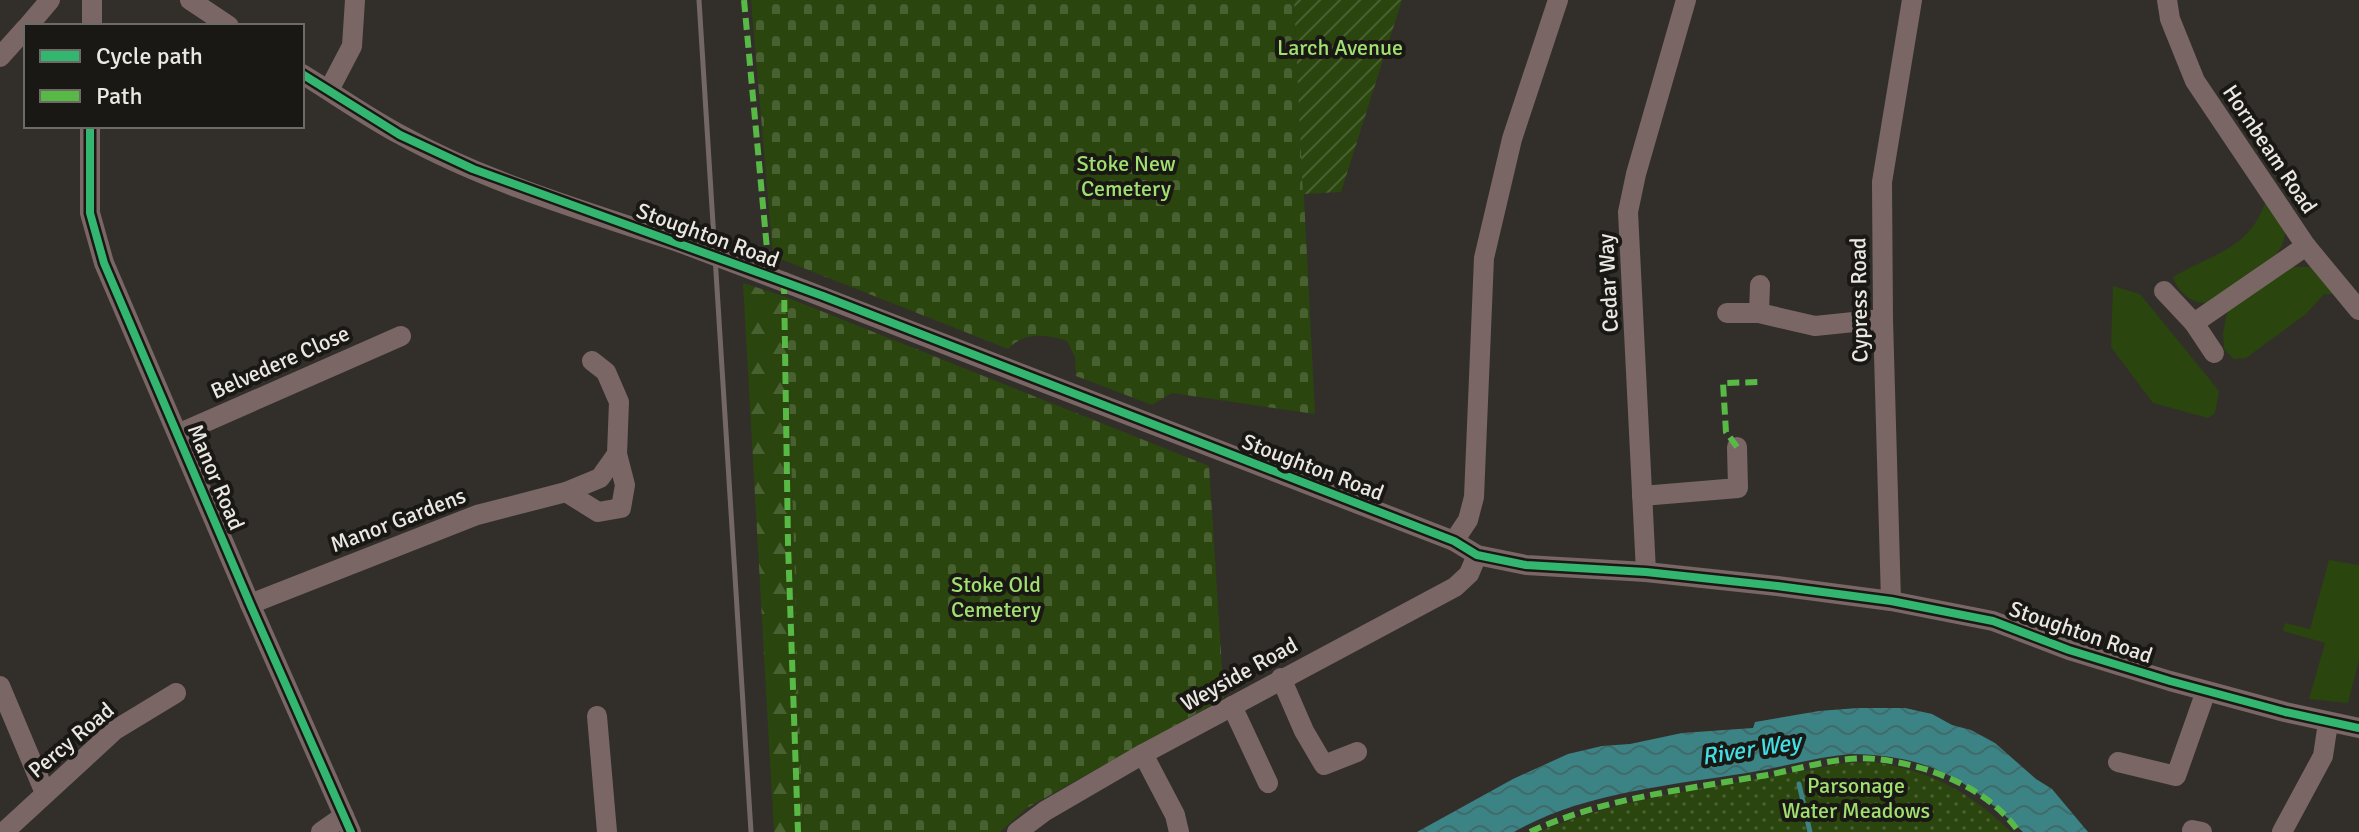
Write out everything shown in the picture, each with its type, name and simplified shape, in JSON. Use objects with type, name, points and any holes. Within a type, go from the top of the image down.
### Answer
[{"type":"street","points":[[30,24],[50,0]]},
{"type":"street","points":[[92,0],[92,24]]},
{"type":"street","points":[[190,0],[226,24]]},
{"type":"street","points":[[329,90],[352,46],[355,0]]},
{"type":"street","points":[[1454,541],[1468,520],[1474,497],[1484,258],[1512,139],[1558,0]]},
{"type":"street","name":"Cedar Way","points":[[1646,572],[1628,212],[1640,159],[1686,0]]},
{"type":"street","name":"Cypress Road","points":[[1891,601],[1882,182],[1912,0]]},
{"type":"street","name":"Hornbeam Road","points":[[2167,0],[2170,19],[2188,69],[2306,246],[2359,310]]},
{"type":"street","points":[[0,57],[24,30]]},
{"type":"street","name":"Stoughton Road","points":[[304,75],[400,135],[448,158],[525,189],[784,282],[1454,541],[1477,555],[1526,565],[1646,572],[1891,601],[1993,621],[2069,650],[2206,691],[2328,723],[2359,728]]},
{"type":"street","name":"Manor Road","points":[[90,128],[90,213],[104,263],[348,824]]},
{"type":"street","points":[[2194,323],[2306,246]]},
{"type":"street","points":[[1759,313],[1760,285]]},
{"type":"street","points":[[2164,291],[2194,323],[2214,353]]},
{"type":"street","points":[[1727,313],[1759,313],[1815,326],[1883,319]]},
{"type":"street","name":"Belvedere Close","points":[[178,434],[401,336]]},
{"type":"street","points":[[566,492],[598,512],[621,508],[625,485],[617,454],[619,402],[606,372],[592,361]]},
{"type":"street","points":[[1642,496],[1738,488],[1737,447]]},
{"type":"street","name":"Manor Gardens","points":[[250,604],[477,515],[566,492],[600,478],[617,454]]},
{"type":"street","name":"Weyside Road","points":[[1017,832],[1045,811],[1143,754],[1455,587],[1469,574],[1477,555]]},
{"type":"street","points":[[1281,678],[1304,731],[1324,765],[1357,752]]},
{"type":"street","points":[[0,686],[45,793]]},
{"type":"street","points":[[2118,762],[2176,776],[2206,691]]},
{"type":"street","name":"Percy Road","points":[[4,832],[115,730],[176,693]]},
{"type":"street","points":[[1232,706],[1268,783]]},
{"type":"street","points":[[597,716],[607,832]]},
{"type":"street","points":[[2282,832],[2323,756],[2328,723]]},
{"type":"street","points":[[1143,754],[1175,815],[1179,832]]},
{"type":"street","points":[[321,832],[348,824]]},
{"type":"green space","name":"Stoke New Cemetery","points":[[751,0],[1294,0],[1315,414],[1172,393],[1152,405],[1076,376],[1075,357],[1067,341],[1028,337],[1008,349],[773,256]]},
{"type":"green space","name":"Larch Avenue","points":[[1294,0],[1402,0],[1341,192],[1303,194]]},
{"type":"green space","points":[[2265,203],[2286,231],[2276,254],[2213,301],[2206,303],[2188,298],[2173,277],[2238,241],[2249,232]]},
{"type":"green space","points":[[2291,267],[2311,267],[2333,294],[2324,294],[2306,314],[2246,358],[2234,359],[2224,349],[2227,312]]},
{"type":"green space","points":[[743,283],[786,297],[803,832],[774,832]]},
{"type":"green space","points":[[2113,286],[2140,294],[2219,391],[2215,413],[2208,418],[2153,403],[2111,347]]},
{"type":"green space","name":"Stoke Old Cemetery","points":[[786,297],[1209,466],[1224,698],[1027,808],[1000,832],[803,832]]},
{"type":"green space","points":[[2329,560],[2359,565],[2359,660],[2348,703],[2309,699],[2325,643],[2283,631],[2285,623],[2310,629]]},
{"type":"green space","name":"Parsonage Water Meadows","points":[[1873,762],[1913,771],[1948,785],[1980,805],[2011,832],[1538,832],[1612,807],[1689,790],[1845,763]]},
{"type":"water","name":"River Wey","points":[[1858,708],[1905,708],[1932,714],[1952,725],[1971,730],[1995,743],[2052,789],[2088,832],[2023,832],[1984,798],[1946,774],[1903,759],[1851,754],[1628,792],[1568,808],[1514,832],[1417,832],[1513,779],[1568,754],[1682,733],[1753,728],[1755,722]]},
{"type":"waterway","points":[[1799,784],[1810,832]]},
{"type":"railway","points":[[699,0],[751,832]]},
{"type":"marked path","points":[[744,0],[768,260]]},
{"type":"marked path","points":[[784,282],[788,544],[798,832]]},
{"type":"marked path","points":[[1737,447],[1726,432],[1723,383],[1761,382]]},
{"type":"marked path","points":[[1530,832],[1586,811],[1644,796],[1862,758],[1896,762],[1955,781],[1991,802],[2019,832]]},
{"type":"cycle path","points":[[304,75],[400,135],[473,169],[823,296],[1454,541],[1477,555],[1526,565],[1646,572],[1777,586],[1891,601],[1993,621],[2069,650],[2170,681],[2359,728]]},
{"type":"cycle path","points":[[90,128],[90,213],[104,263],[351,832]]}]
